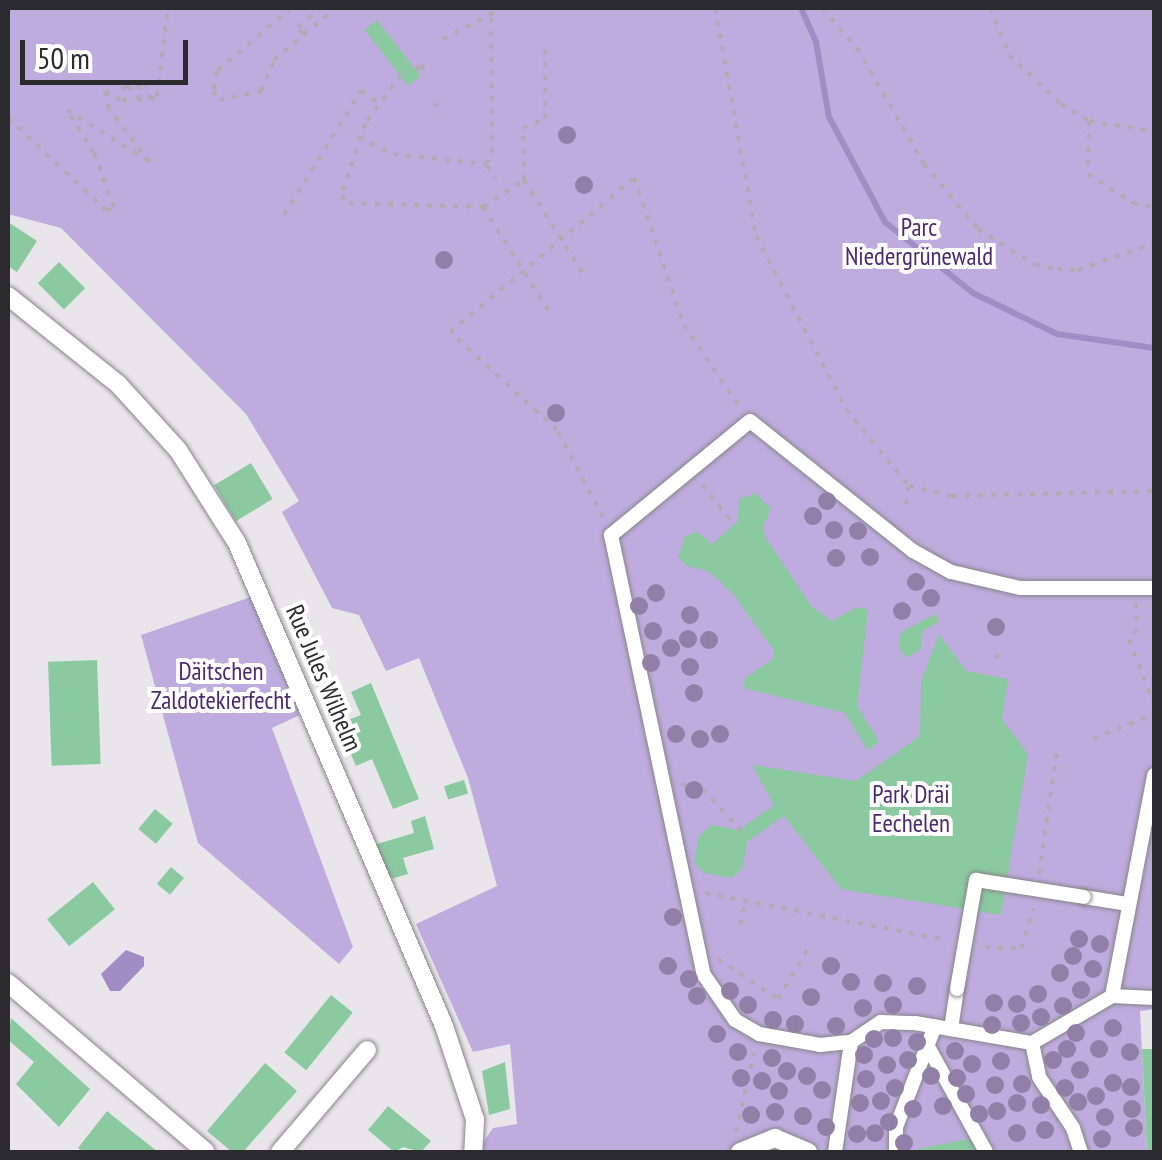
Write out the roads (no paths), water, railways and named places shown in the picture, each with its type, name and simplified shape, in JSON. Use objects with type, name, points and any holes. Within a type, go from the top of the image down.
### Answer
[{"type":"street","name":"Rue Jules Wilhelm","points":[[8,296],[118,384],[178,450],[237,543],[444,1026],[476,1118],[473,1152]]},
{"type":"street","points":[[1154,588],[1020,588],[951,572],[830,488],[750,421],[611,535],[697,946],[716,1000],[759,1034],[789,1043],[851,1042],[882,1022],[951,1028],[1032,1042],[1112,996],[1154,998]]},
{"type":"street","points":[[1112,996],[1154,775]]},
{"type":"street","points":[[951,1028],[976,880],[1128,904]]},
{"type":"street","points":[[8,983],[206,1152]]},
{"type":"street","points":[[896,1152],[896,1126],[934,1026]]},
{"type":"street","points":[[835,1152],[851,1042]]},
{"type":"street","points":[[1032,1042],[1039,1076],[1073,1128],[1081,1152]]},
{"type":"street","points":[[928,1045],[986,1152]]},
{"type":"street","points":[[280,1152],[367,1050]]},
{"type":"street","points":[[738,1145],[775,1138],[808,1152]]},
{"type":"waterway","points":[[801,8],[816,42],[829,117],[885,222],[973,293],[1057,334],[1154,348]]},
{"type":"park label","name":"Parc Niedergrünewald","points":[[919,242]]},
{"type":"park label","name":"Däitschen Zaldotekierfecht","points":[[221,686]]},
{"type":"park label","name":"Park Dräi Eechelen","points":[[911,810]]}]
